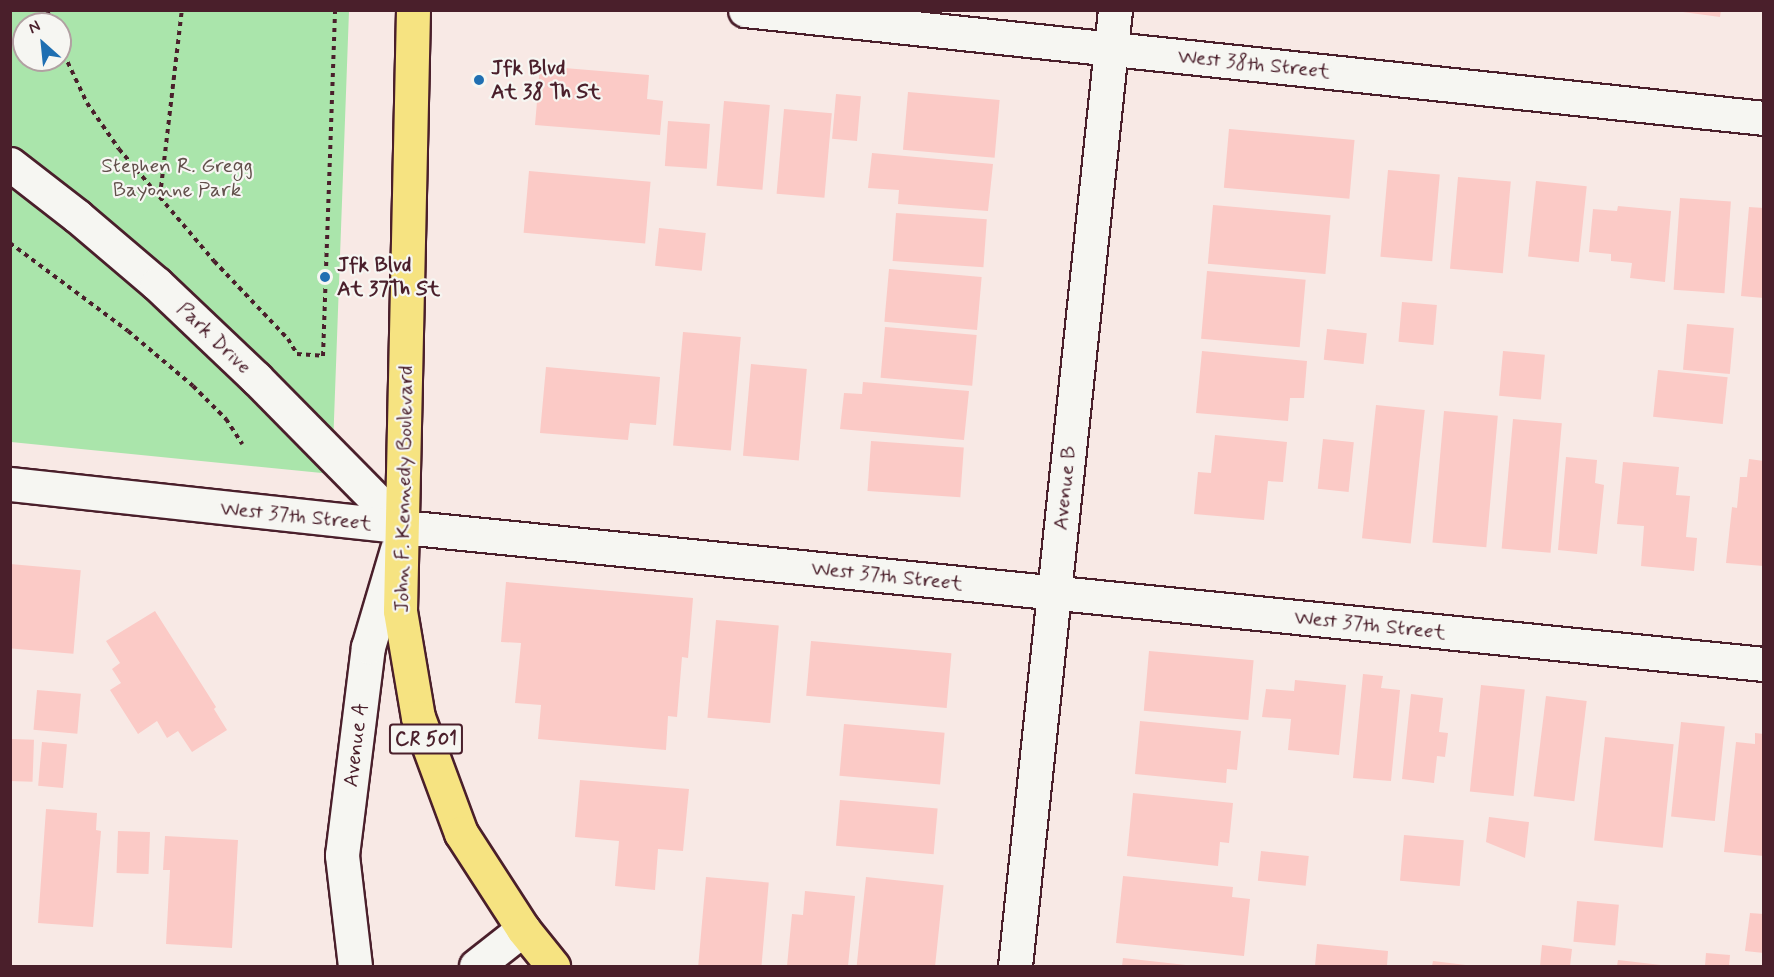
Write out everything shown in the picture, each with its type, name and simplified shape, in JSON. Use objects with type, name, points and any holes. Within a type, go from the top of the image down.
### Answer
[{"type":"main road","name":"John F. Kennedy Boulevard","points":[[413,10],[400,611],[418,717],[461,832],[523,929],[553,966]]},
{"type":"street","name":"West 38th Street","points":[[745,10],[1764,118]]},
{"type":"street","name":"Avenue B","points":[[1015,966],[1114,10]]},
{"type":"street","name":"Park Drive","points":[[10,164],[77,216],[158,284],[256,378],[403,527]]},
{"type":"street","name":"West 37th Street","points":[[10,484],[403,527],[1764,664]]},
{"type":"street","name":"Avenue A","points":[[355,966],[342,855],[368,647],[403,527]]},
{"type":"street","points":[[476,966],[523,929]]},
{"type":"path","points":[[160,197],[182,10]]},
{"type":"path","points":[[72,71],[87,103],[119,149],[214,261],[288,339],[297,354],[322,356],[335,10]]},
{"type":"path","points":[[10,243],[128,331],[193,386],[226,419],[242,444]]},
{"type":"green space","name":"Stephen R. Gregg Bayonne Park","points":[[10,11],[349,11],[332,474],[11,442]]},
{"type":"building","points":[[1668,10],[1721,10],[1720,17]]},
{"type":"building","points":[[540,66],[649,75],[647,99],[663,101],[660,135],[535,125]]},
{"type":"building","points":[[908,92],[1000,100],[995,158],[903,150]]},
{"type":"building","points":[[836,94],[861,96],[857,141],[832,139]]},
{"type":"building","points":[[724,101],[770,105],[762,190],[717,186]]},
{"type":"building","points":[[784,109],[832,113],[824,198],[777,194]]},
{"type":"building","points":[[668,121],[710,124],[707,169],[665,166]]},
{"type":"building","points":[[1229,129],[1355,140],[1349,199],[1224,188]]},
{"type":"building","points":[[872,153],[993,164],[988,211],[898,204],[899,190],[868,188]]},
{"type":"building","points":[[1388,170],[1440,175],[1432,261],[1380,257]]},
{"type":"building","points":[[529,171],[651,182],[645,243],[524,233]]},
{"type":"building","points":[[1458,177],[1511,182],[1503,273],[1450,269]]},
{"type":"building","points":[[1536,181],[1587,186],[1579,262],[1528,257]]},
{"type":"building","points":[[1680,198],[1731,202],[1724,293],[1674,290]]},
{"type":"building","points":[[1213,205],[1331,215],[1325,274],[1208,264]]},
{"type":"building","points":[[1618,206],[1671,211],[1665,282],[1630,278],[1632,263],[1611,261],[1611,254],[1589,252],[1593,209],[1617,211]]},
{"type":"building","points":[[1749,207],[1764,208],[1764,298],[1741,296]]},
{"type":"building","points":[[896,213],[987,219],[983,267],[893,261]]},
{"type":"building","points":[[659,228],[706,233],[702,271],[655,266]]},
{"type":"building","points":[[889,269],[982,277],[977,330],[884,322]]},
{"type":"building","points":[[1207,271],[1306,280],[1300,347],[1201,339]]},
{"type":"building","points":[[1402,302],[1437,305],[1433,345],[1399,342]]},
{"type":"building","points":[[1687,324],[1734,328],[1730,374],[1683,370]]},
{"type":"building","points":[[885,327],[977,335],[972,386],[881,378]]},
{"type":"building","points":[[1327,329],[1367,333],[1364,364],[1324,360]]},
{"type":"building","points":[[683,332],[741,337],[731,451],[673,446]]},
{"type":"building","points":[[1202,351],[1307,361],[1304,398],[1290,398],[1288,421],[1196,413]]},
{"type":"building","points":[[1503,351],[1545,355],[1541,399],[1499,396]]},
{"type":"building","points":[[751,364],[807,369],[799,461],[743,456]]},
{"type":"building","points":[[546,367],[660,377],[656,425],[630,423],[628,440],[540,433]]},
{"type":"building","points":[[1658,370],[1728,377],[1723,424],[1653,417]]},
{"type":"building","points":[[863,382],[969,391],[964,440],[840,429],[844,393],[862,394]]},
{"type":"building","points":[[1376,405],[1425,410],[1411,543],[1362,538]]},
{"type":"building","points":[[1444,411],[1498,416],[1486,547],[1432,542]]},
{"type":"building","points":[[1513,419],[1562,423],[1550,553],[1502,549]]},
{"type":"building","points":[[1215,435],[1287,442],[1283,482],[1268,481],[1264,520],[1194,514],[1198,472],[1211,473]]},
{"type":"building","points":[[1323,439],[1354,442],[1349,492],[1318,489]]},
{"type":"building","points":[[871,441],[964,447],[960,497],[868,491]]},
{"type":"building","points":[[1566,457],[1597,460],[1595,483],[1604,485],[1597,554],[1558,550]]},
{"type":"building","points":[[1749,459],[1764,461],[1764,566],[1726,563],[1732,507],[1737,508],[1740,477],[1747,477]]},
{"type":"building","points":[[1623,462],[1679,467],[1676,495],[1690,496],[1686,537],[1697,538],[1694,571],[1641,566],[1644,526],[1617,524]]},
{"type":"building","points":[[10,564],[81,570],[73,654],[10,648]]},
{"type":"building","points":[[506,582],[693,598],[688,658],[682,657],[677,717],[668,716],[666,750],[538,739],[541,705],[515,703],[521,643],[501,642]]},
{"type":"building","points":[[155,611],[216,707],[214,709],[227,730],[192,752],[178,731],[167,738],[157,721],[138,734],[110,690],[121,683],[112,669],[120,663],[106,641]]},
{"type":"building","points":[[716,620],[779,625],[770,723],[707,718]]},
{"type":"building","points":[[811,641],[951,653],[947,708],[806,696]]},
{"type":"building","points":[[1149,651],[1254,660],[1248,720],[1144,711]]},
{"type":"building","points":[[1363,674],[1383,676],[1381,688],[1400,690],[1391,781],[1353,778]]},
{"type":"building","points":[[1295,680],[1346,685],[1339,755],[1288,750],[1291,719],[1262,717],[1266,689],[1294,691]]},
{"type":"building","points":[[1481,685],[1525,690],[1514,796],[1470,791]]},
{"type":"building","points":[[37,690],[81,694],[77,734],[34,730]]},
{"type":"building","points":[[1411,694],[1443,698],[1439,732],[1448,733],[1445,757],[1437,756],[1434,783],[1402,779]]},
{"type":"building","points":[[1546,696],[1587,701],[1574,801],[1534,796]]},
{"type":"building","points":[[1140,721],[1241,731],[1237,770],[1227,769],[1226,783],[1135,774]]},
{"type":"building","points":[[1681,722],[1725,727],[1715,821],[1671,816]]},
{"type":"building","points":[[844,724],[945,733],[940,785],[839,776]]},
{"type":"building","points":[[1755,733],[1764,734],[1764,856],[1724,852],[1736,742],[1755,744]]},
{"type":"building","points":[[1605,737],[1674,744],[1663,848],[1594,840]]},
{"type":"building","points":[[11,739],[34,740],[33,782],[10,781]]},
{"type":"building","points":[[42,742],[67,744],[63,788],[38,786]]},
{"type":"building","points":[[580,780],[689,789],[683,851],[658,849],[655,890],[615,886],[619,841],[575,837]]},
{"type":"building","points":[[1133,793],[1233,803],[1229,843],[1220,842],[1218,866],[1127,856]]},
{"type":"building","points":[[840,800],[938,809],[934,854],[836,846]]},
{"type":"building","points":[[46,809],[97,813],[96,830],[101,831],[93,927],[38,923]]},
{"type":"building","points":[[1489,817],[1529,822],[1525,858],[1486,842]]},
{"type":"building","points":[[118,831],[150,832],[149,874],[117,873]]},
{"type":"building","points":[[1404,835],[1464,840],[1460,886],[1400,881]]},
{"type":"building","points":[[165,836],[238,840],[232,948],[166,944],[170,870],[163,870]]},
{"type":"building","points":[[1261,851],[1309,856],[1306,886],[1258,881]]},
{"type":"building","points":[[1123,876],[1233,887],[1232,897],[1250,899],[1244,956],[1116,943]]},
{"type":"building","points":[[706,877],[769,882],[761,966],[698,966]]},
{"type":"building","points":[[866,877],[944,885],[935,966],[857,966]]},
{"type":"building","points":[[805,891],[855,896],[848,966],[787,966],[792,914],[803,915]]},
{"type":"building","points":[[1577,901],[1619,905],[1615,946],[1573,942]]},
{"type":"building","points":[[1750,913],[1764,914],[1764,953],[1745,951]]},
{"type":"building","points":[[1317,944],[1388,951],[1387,966],[1315,966]]},
{"type":"building","points":[[1542,945],[1572,949],[1570,966],[1540,966]]},
{"type":"building","points":[[1706,953],[1730,955],[1729,966],[1705,966]]},
{"type":"building","points":[[1123,958],[1186,965],[1186,966],[1122,966]]},
{"type":"building","points":[[1618,960],[1661,965],[1661,966],[1617,966]]},
{"type":"building","points":[[1433,961],[1466,965],[1466,966],[1432,966]]},
{"type":"place","name":"Jfk Blvd At 38 Th St","points":[[479,80]]},
{"type":"place","name":"Jfk Blvd At 37Th St","points":[[325,277]]}]
